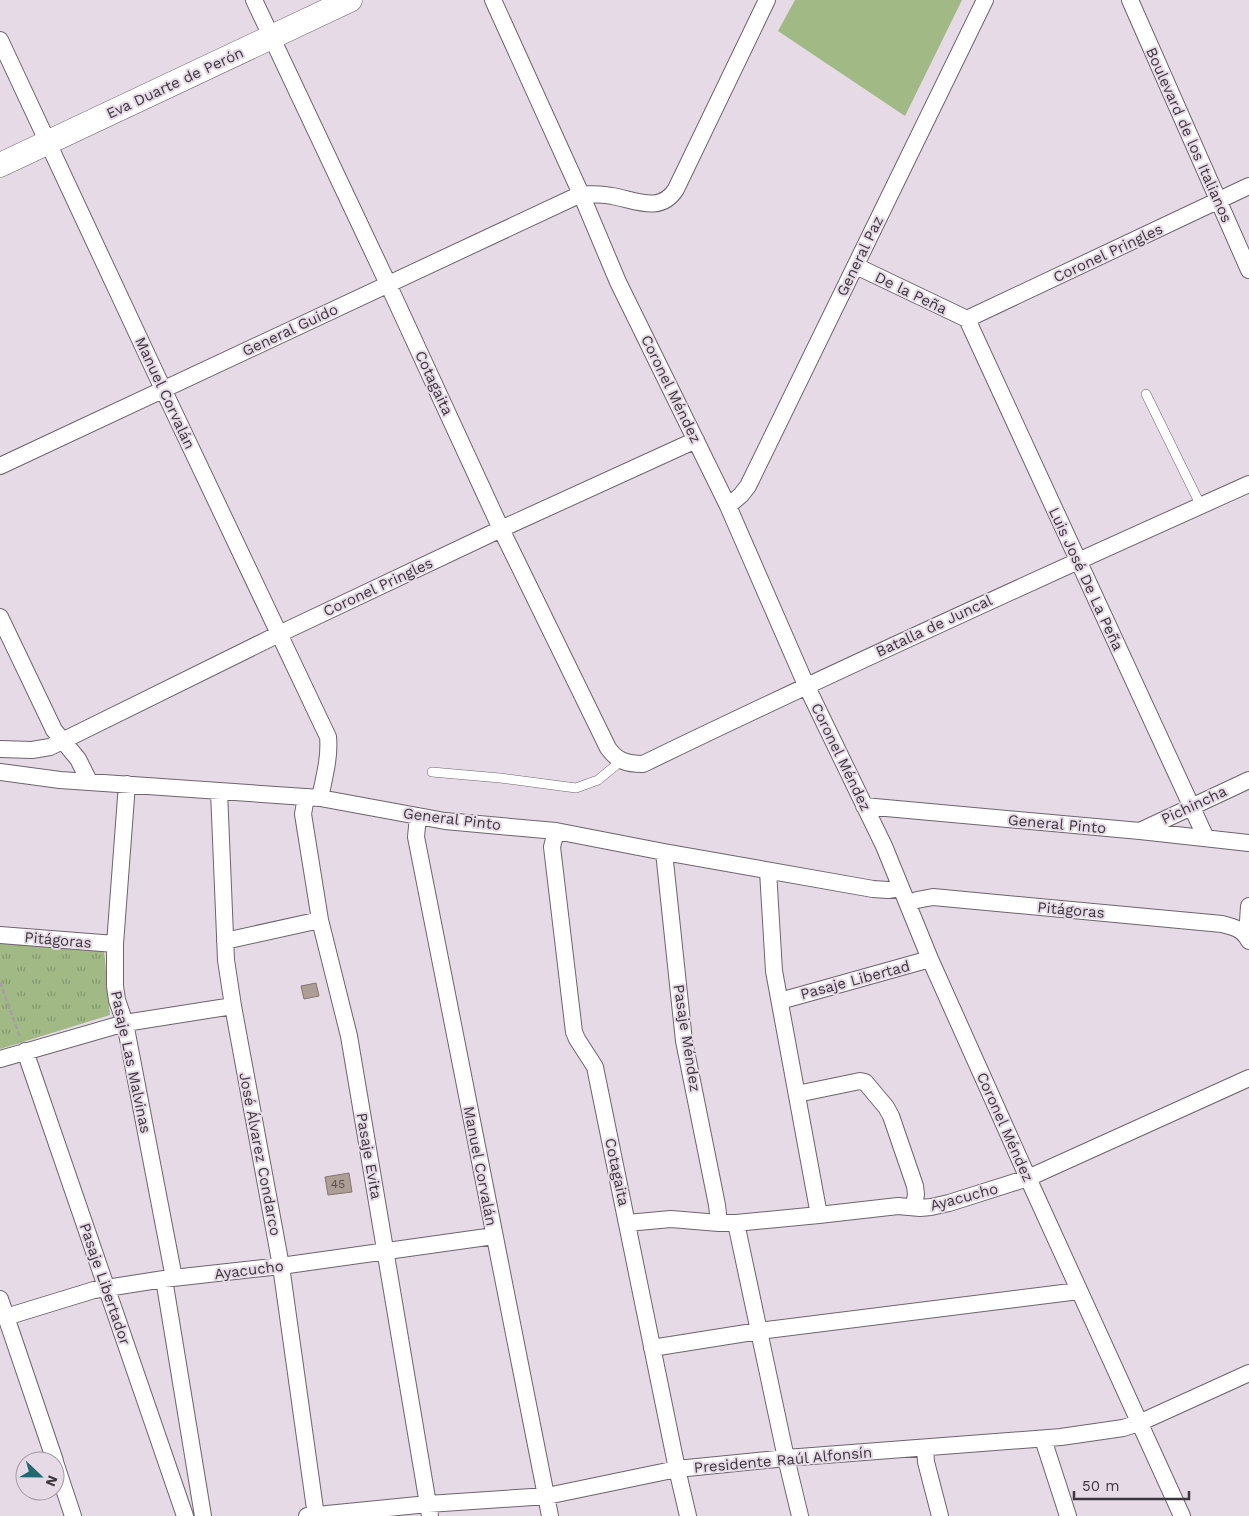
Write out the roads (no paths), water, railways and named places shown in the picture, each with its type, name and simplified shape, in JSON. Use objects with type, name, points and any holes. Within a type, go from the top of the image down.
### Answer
[{"type":"main road","name":"Eva Duarte de Perón","points":[[0,165],[350,0]]},
{"type":"street","name":"Cotagaita","points":[[254,0],[501,530],[608,748],[621,761]]},
{"type":"street","name":"Coronel Méndez","points":[[493,0],[581,194],[618,282],[728,506],[806,685],[884,846],[930,959],[1182,1516]]},
{"type":"street","points":[[581,194],[613,196],[654,204],[672,196],[767,0]]},
{"type":"street","name":"General Paz","points":[[728,506],[748,486],[985,0]]},
{"type":"street","name":"Boulevard de los Italianos","points":[[1130,0],[1249,270]]},
{"type":"street","name":"Manuel Corvalán","points":[[0,40],[328,736],[329,747]]},
{"type":"street","name":"Coronel Pringles","points":[[967,319],[1249,186]]},
{"type":"street","name":"General Guido","points":[[0,466],[581,194]]},
{"type":"street","name":"De la Peña","points":[[856,266],[967,319]]},
{"type":"street","name":"Luis José De La Peña","points":[[967,319],[1206,838]]},
{"type":"street","name":"Coronel Pringles","points":[[63,741],[279,634],[696,440]]},
{"type":"street","name":"Batalla de Juncal","points":[[621,761],[643,764],[806,685],[1249,484]]},
{"type":"street","points":[[0,618],[54,730],[78,759],[89,781]]},
{"type":"street","points":[[0,749],[32,750],[50,747],[63,741]]},
{"type":"street","name":"Pasaje Evita","points":[[329,747],[327,765],[304,814],[320,920],[348,1036],[429,1510]]},
{"type":"street","name":"General Pinto","points":[[0,772],[60,780],[313,798],[445,821],[556,831],[872,889],[888,890],[901,888]]},
{"type":"street","name":"Pichincha","points":[[1140,831],[1249,780]]},
{"type":"street","name":"Pasaje Las Malvinas","points":[[127,784],[115,944],[116,1000],[125,1023],[169,1279],[203,1516]]},
{"type":"street","name":"José Álvarez Condarco","points":[[219,791],[226,960],[281,1266],[313,1516]]},
{"type":"street","name":"General Pinto","points":[[864,806],[1140,831],[1249,843]]},
{"type":"street","name":"Manuel Corvalán","points":[[418,816],[416,838],[550,1516]]},
{"type":"street","name":"Cotagaita","points":[[556,831],[552,847],[574,1032],[595,1067],[688,1516]]},
{"type":"street","name":"Pasaje Méndez","points":[[664,852],[684,1041],[718,1204],[719,1223]]},
{"type":"street","points":[[768,871],[774,971],[819,1215]]},
{"type":"street","name":"Pitágoras","points":[[908,904],[933,897],[1222,924],[1244,935]]},
{"type":"street","points":[[1244,935],[1249,906]]},
{"type":"street","points":[[225,942],[320,920]]},
{"type":"street","name":"Pitágoras","points":[[0,935],[115,944]]},
{"type":"street","name":"Pasaje Libertad","points":[[780,1000],[930,959]]},
{"type":"street","points":[[0,1059],[125,1023],[233,1006]]},
{"type":"street","name":"Pasaje Libertador","points":[[25,1051],[185,1516]]},
{"type":"street","name":"Ayacucho","points":[[627,1223],[671,1218],[736,1223],[898,1206],[931,1207],[949,1203],[1028,1178],[1249,1078]]},
{"type":"street","points":[[797,1094],[860,1081],[865,1082],[891,1116],[915,1186],[914,1207]]},
{"type":"street","points":[[736,1223],[800,1516]]},
{"type":"street","name":"Ayacucho","points":[[6,1316],[106,1288],[494,1236]]},
{"type":"street","points":[[652,1348],[759,1331],[1079,1291]]},
{"type":"street","points":[[0,1299],[51,1451]]},
{"type":"street","name":"Presidente Raúl Alfonsín","points":[[313,1516],[429,1510],[547,1496],[677,1469],[786,1458],[1043,1439],[1123,1428],[1139,1423],[1249,1372]]},
{"type":"street","points":[[1043,1439],[1068,1516]]},
{"type":"street","points":[[925,1448],[926,1462],[940,1516]]},
{"type":"street","points":[[65,1492],[73,1516]]},
{"type":"lane","points":[[1146,394],[1201,506]]},
{"type":"lane","points":[[432,772],[500,778],[576,788],[598,780],[621,761]]}]
